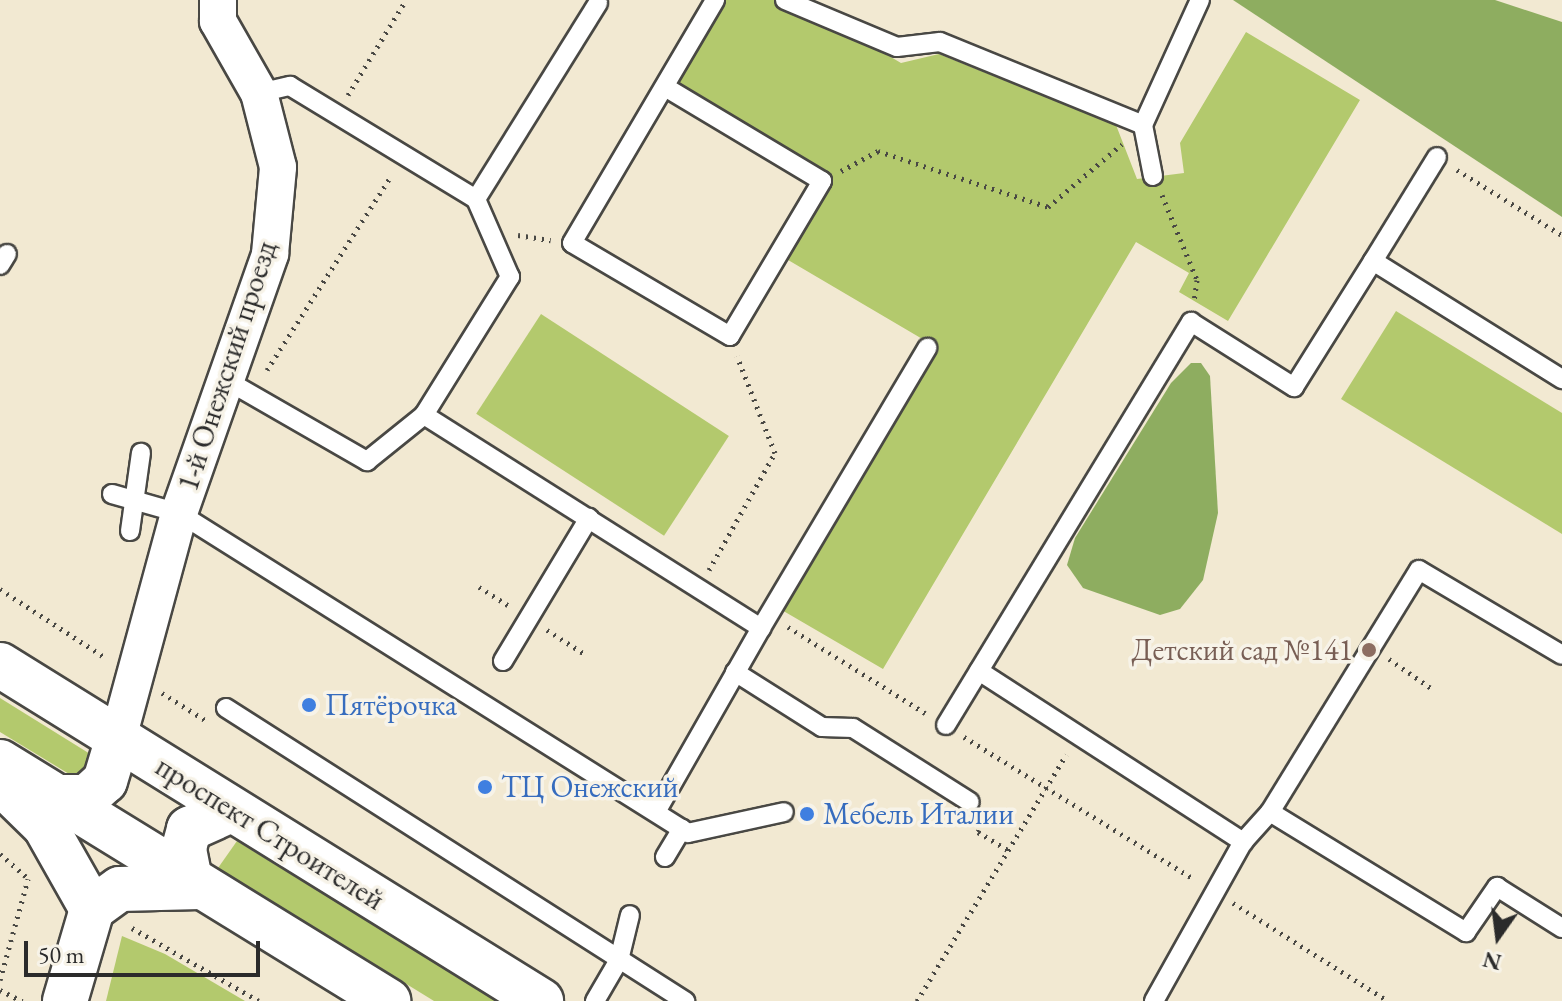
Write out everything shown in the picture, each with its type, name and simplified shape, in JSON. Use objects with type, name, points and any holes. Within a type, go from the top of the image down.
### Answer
[{"type":"main road","name":"проспект Строителей","points":[[0,665],[541,1001]]},
{"type":"main road","points":[[56,797],[87,797],[105,781],[118,738]]},
{"type":"main road","points":[[0,762],[388,1001]]},
{"type":"main road","points":[[0,782],[45,826],[110,917]]},
{"type":"main road","points":[[195,883],[184,848],[189,829],[231,810]]},
{"type":"main road","points":[[65,1001],[110,917],[120,889],[195,883]]},
{"type":"street","name":"1-й Онежский проезд","points":[[118,738],[131,674],[179,513],[239,387],[270,254],[278,167],[259,93],[218,21],[218,0]]},
{"type":"lane","points":[[665,87],[822,181],[730,336],[572,243],[715,0]]},
{"type":"lane","points":[[785,0],[897,47],[940,42],[1143,125]]},
{"type":"lane","points":[[1153,176],[1143,125],[1200,0]]},
{"type":"lane","points":[[476,199],[598,3]]},
{"type":"lane","points":[[239,387],[367,461],[424,415],[510,277],[476,199],[290,86],[259,93]]},
{"type":"lane","points":[[946,725],[1191,322],[1294,387],[1437,157]]},
{"type":"lane","points":[[1373,261],[1562,379]]},
{"type":"lane","points":[[657,810],[764,622],[927,348]]},
{"type":"lane","points":[[424,415],[698,589],[764,622]]},
{"type":"lane","points":[[130,531],[139,496],[141,453]]},
{"type":"lane","points":[[112,494],[139,496],[179,513],[657,810],[682,829],[784,812]]},
{"type":"lane","points":[[503,661],[589,518]]},
{"type":"lane","points":[[1162,998],[1219,895],[1243,842],[1270,812],[1419,570],[1562,655]]},
{"type":"lane","points":[[979,671],[1243,842]]},
{"type":"lane","points":[[735,672],[822,727],[853,728],[970,802]]},
{"type":"lane","points":[[226,708],[685,1001]]},
{"type":"lane","points":[[1270,812],[1466,932],[1497,887],[1562,928]]},
{"type":"lane","points":[[665,857],[682,829]]},
{"type":"lane","points":[[595,1001],[619,960],[630,915]]},
{"type":"path","points":[[336,114],[406,0]]},
{"type":"path","points":[[822,181],[878,151],[1048,207],[1143,125]]},
{"type":"path","points":[[239,387],[404,155]]},
{"type":"path","points":[[1437,157],[1562,235]]},
{"type":"path","points":[[1153,176],[1197,280],[1191,322]]},
{"type":"path","points":[[490,230],[572,243]]},
{"type":"path","points":[[698,589],[775,453],[730,336]]},
{"type":"path","points":[[0,589],[131,674]]},
{"type":"path","points":[[764,622],[946,725],[1388,1001]]},
{"type":"path","points":[[1371,647],[1431,688]]},
{"type":"path","points":[[917,1001],[1079,734]]},
{"type":"path","points":[[970,802],[988,813],[978,832],[1008,850]]},
{"type":"path","points":[[0,854],[28,879],[0,980]]},
{"type":"path","points":[[110,917],[259,1001]]},
{"type":"path","points":[[0,990],[22,1001]]},
{"type":"green space","points":[[704,0],[794,0],[901,63],[939,54],[1116,125],[1137,179],[1184,173],[1180,143],[1246,32],[1360,100],[1228,321],[1179,292],[1189,273],[1136,242],[883,669],[780,609],[936,347],[783,257],[824,185],[654,85]]},
{"type":"green space","points":[[1233,0],[1495,0],[1562,22],[1562,217]]},
{"type":"green space","points":[[1396,311],[1562,413],[1562,534],[1341,399]]},
{"type":"green space","points":[[541,314],[729,436],[664,536],[476,414]]},
{"type":"green space","points":[[1191,363],[1201,363],[1210,376],[1218,513],[1203,580],[1180,609],[1160,615],[1083,588],[1067,565],[1075,538],[1171,383]]},
{"type":"green space","points":[[0,698],[95,757],[79,780],[0,732]]},
{"type":"green space","points":[[237,841],[498,1001],[434,1001],[218,868]]},
{"type":"green space","points":[[122,936],[165,954],[245,1001],[106,1001]]},
{"type":"place","name":"Детский сад №141","points":[[1369,650]]},
{"type":"place","name":"Пятёрочка","points":[[309,705]]},
{"type":"place","name":"ТЦ Онежский","points":[[485,787]]},
{"type":"place","name":"Мебель Италии","points":[[807,814]]}]
